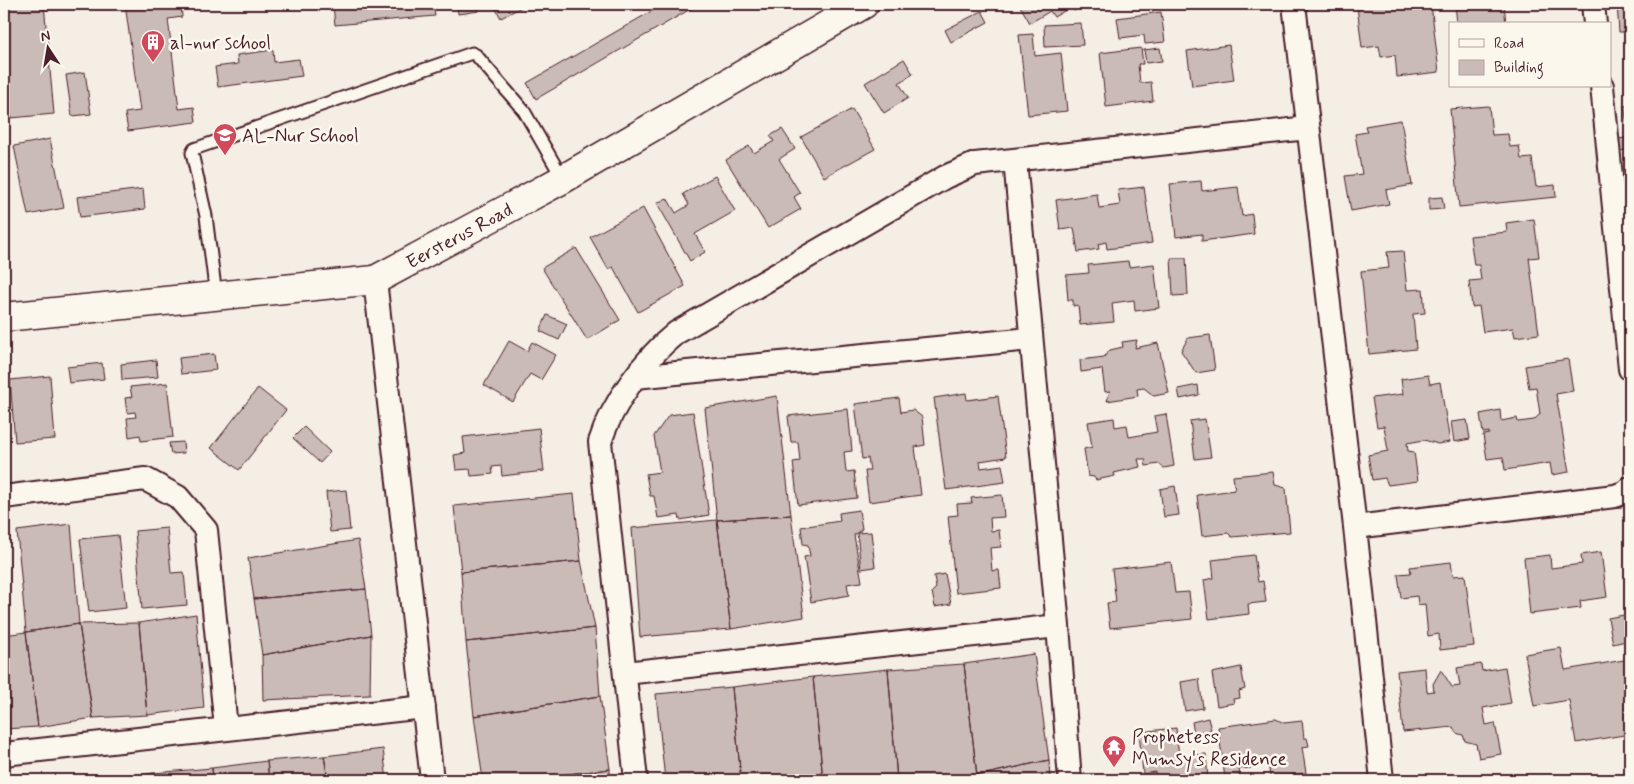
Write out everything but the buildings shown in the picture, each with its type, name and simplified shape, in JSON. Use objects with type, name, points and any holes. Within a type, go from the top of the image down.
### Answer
[{"type":"street","name":"Eersterus Road","points":[[4,317],[375,280],[562,179],[864,4]]},
{"type":"street","points":[[1294,4],[1355,527],[1382,780]]},
{"type":"street","points":[[1593,4],[1595,22]]},
{"type":"street","points":[[1602,88],[1630,369]]},
{"type":"street","points":[[636,780],[600,442],[605,428],[635,377],[662,344],[676,333],[944,177],[975,164],[1308,128]]},
{"type":"street","points":[[1014,160],[1058,626],[1070,780]]},
{"type":"street","points":[[375,280],[432,780]]},
{"type":"street","points":[[635,377],[1031,339]]},
{"type":"street","points":[[4,497],[145,479],[178,497],[206,530],[226,728]]},
{"type":"street","points":[[1355,527],[1615,496],[1626,492],[1630,488]]},
{"type":"street","points":[[625,673],[1058,626]]},
{"type":"street","points":[[4,754],[424,707]]},
{"type":"lane","points":[[216,296],[206,216],[192,153],[194,149],[472,53],[476,55],[524,110],[562,179]]},
{"type":"place","name":"al-nur school","points":[[153,63]]},
{"type":"place","name":"AL-Nur School","points":[[225,156]]},
{"type":"place","name":"Prophetess Mumsy's Residence","points":[[1114,768]]}]
